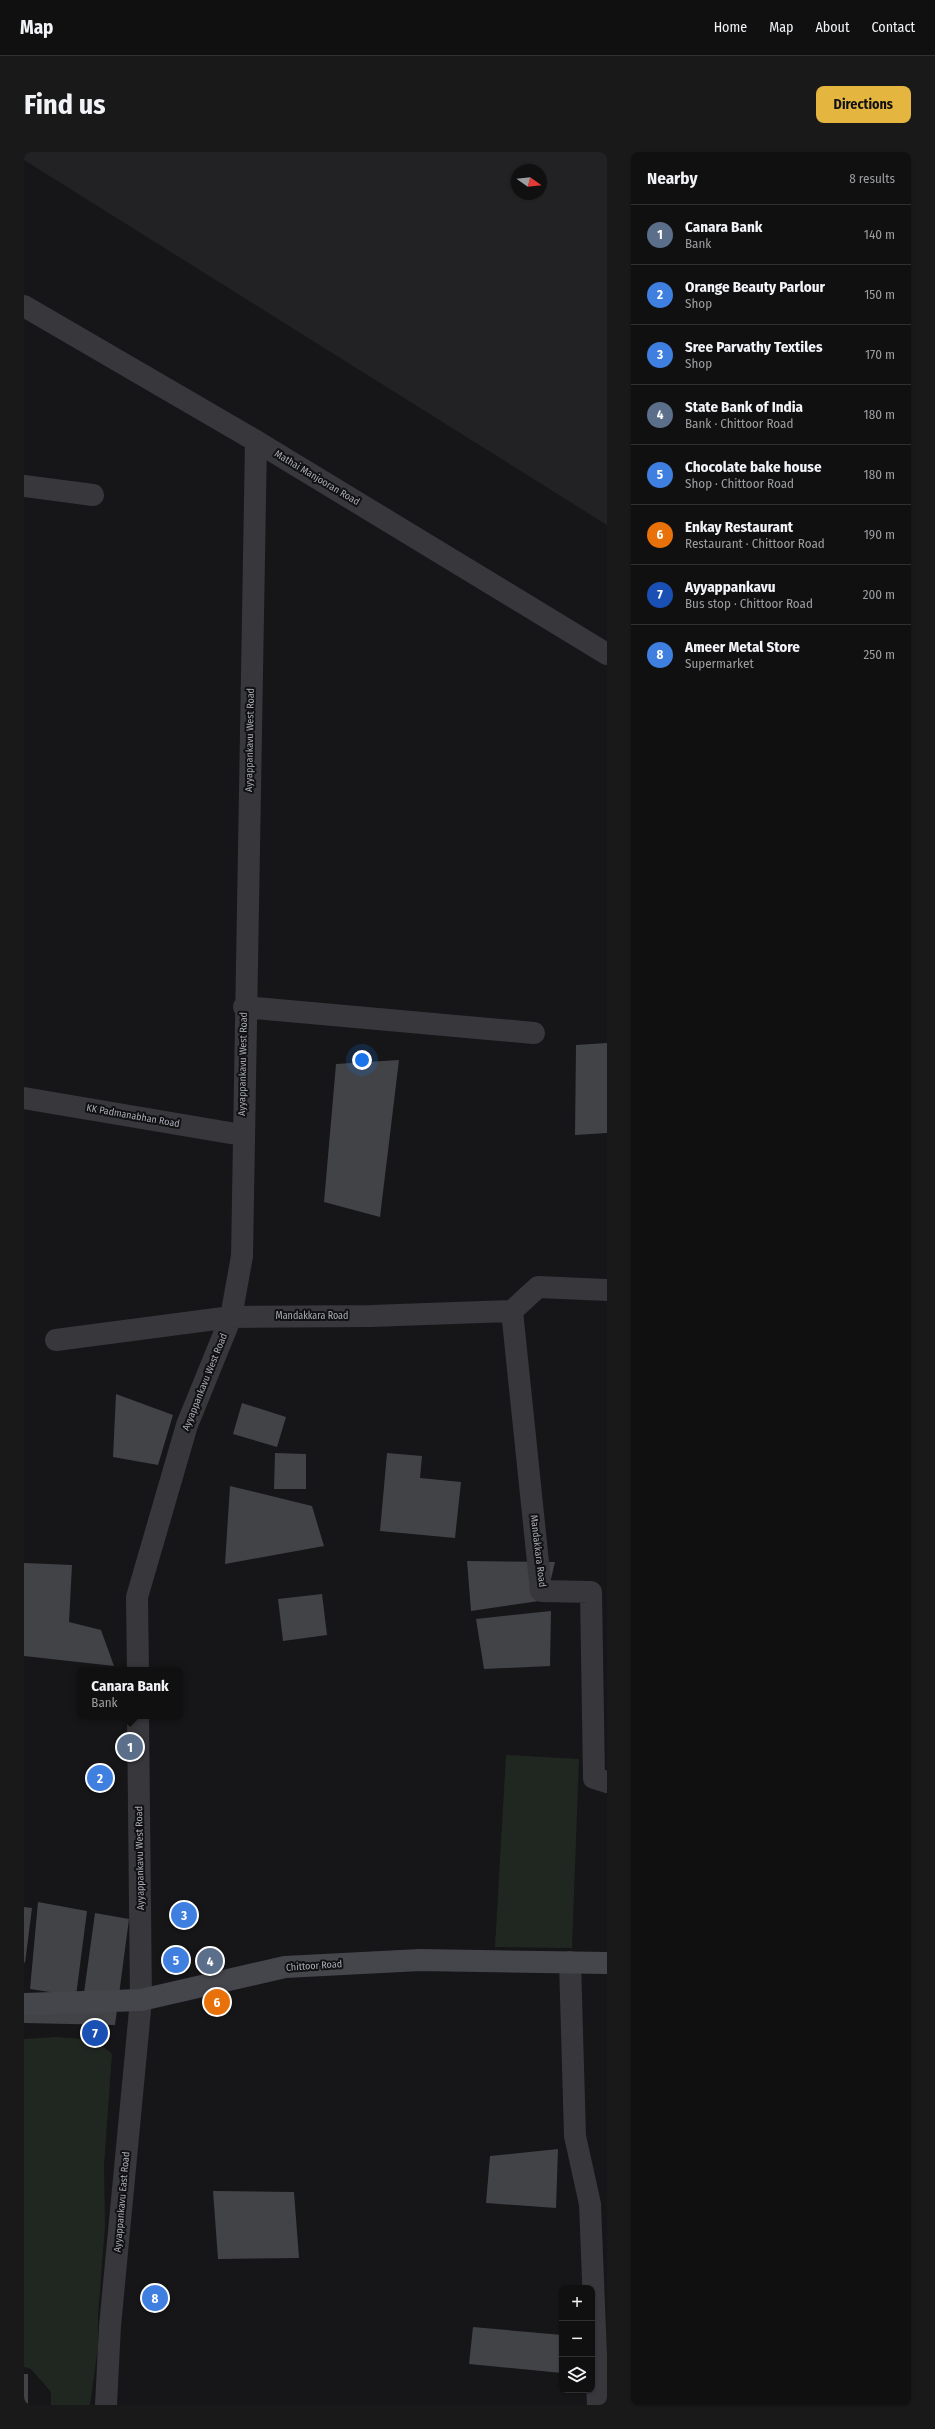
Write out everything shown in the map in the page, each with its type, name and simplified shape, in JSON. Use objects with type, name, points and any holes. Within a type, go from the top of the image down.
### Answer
[{"type":"main road","name":"Chittoor Road","points":[[24,2004],[141,2000],[285,1967],[420,1960],[607,1963]]},
{"type":"street","name":"Mathai Manjooran Road","points":[[24,306],[256,441],[607,654]]},
{"type":"street","name":"Ayyappankavu West Road","points":[[138,1667],[137,1597],[186,1425],[231,1317],[242,1256],[244,1007],[256,441]]},
{"type":"street","points":[[24,486],[93,495]]},
{"type":"street","points":[[244,1007],[534,1033]]},
{"type":"street","name":"KK Padmanabhan Road","points":[[24,1098],[242,1135]]},
{"type":"street","points":[[512,1311],[538,1288],[607,1290]]},
{"type":"street","name":"Mandakkara Road","points":[[56,1340],[231,1317],[371,1316],[512,1311],[541,1591],[591,1592],[594,1778],[607,1782]]},
{"type":"street","name":"Ayyappankavu West Road","points":[[138,1719],[141,2000]]},
{"type":"street","points":[[570,1962],[575,2136],[590,2204],[598,2405]]},
{"type":"street","name":"Ayyappankavu East Road","points":[[106,2405],[110,2326],[141,2000]]},
{"type":"shaded area","points":[[24,152],[607,152],[607,525],[24,160]]},
{"type":"shaded area","points":[[506,1755],[579,1759],[572,1948],[495,1947]]},
{"type":"shaded area","points":[[55,2037],[92,2042],[106,2049],[112,2054],[104,2165],[105,2226],[98,2316],[98,2348],[90,2405],[51,2405],[51,2392],[31,2369],[24,2367],[24,2039]]},
{"type":"building","points":[[607,1043],[607,1133],[575,1135],[576,1045]]},
{"type":"building","points":[[399,1060],[380,1217],[324,1202],[336,1064]]},
{"type":"building","points":[[116,1394],[173,1415],[158,1465],[113,1457]]},
{"type":"building","points":[[242,1403],[286,1417],[277,1447],[233,1434]]},
{"type":"building","points":[[275,1453],[306,1454],[306,1489],[274,1489]]},
{"type":"building","points":[[387,1453],[422,1456],[420,1478],[461,1482],[455,1538],[380,1531]]},
{"type":"building","points":[[230,1486],[312,1506],[324,1546],[225,1564]]},
{"type":"building","points":[[467,1561],[555,1562],[546,1600],[471,1611]]},
{"type":"building","points":[[24,1563],[72,1565],[69,1622],[101,1630],[114,1666],[24,1656]]},
{"type":"building","points":[[322,1594],[327,1635],[283,1641],[278,1599]]},
{"type":"building","points":[[551,1611],[550,1666],[484,1669],[476,1619]]},
{"type":"building","points":[[38,1902],[87,1911],[76,1996],[30,1989]]},
{"type":"building","points":[[24,1907],[32,1908],[25,1963],[24,1962]]},
{"type":"building","points":[[95,1913],[129,1919],[115,2025],[24,2023],[24,1999],[83,2000]]},
{"type":"building","points":[[558,2149],[556,2208],[486,2203],[490,2156]]},
{"type":"building","points":[[213,2191],[294,2192],[299,2258],[218,2259]]},
{"type":"building","points":[[473,2327],[559,2335],[559,2373],[469,2364]]},
{"type":"building","points":[[24,2374],[28,2374],[28,2405],[24,2405]]},
{"type":"place","name":"Canara Bank","points":[[130,1747]]},
{"type":"place","name":"Orange Beauty Parlour","points":[[100,1778]]},
{"type":"place","name":"Sree Parvathy Textiles","points":[[184,1915]]},
{"type":"place","name":"Chocolate bake house","points":[[176,1960]]},
{"type":"place","name":"State Bank of India","points":[[210,1961]]},
{"type":"place","name":"Enkay Restaurant","points":[[217,2002]]},
{"type":"place","name":"Ayyappankavu","points":[[95,2033]]},
{"type":"place","name":"Ameer Metal Store","points":[[155,2298]]}]
